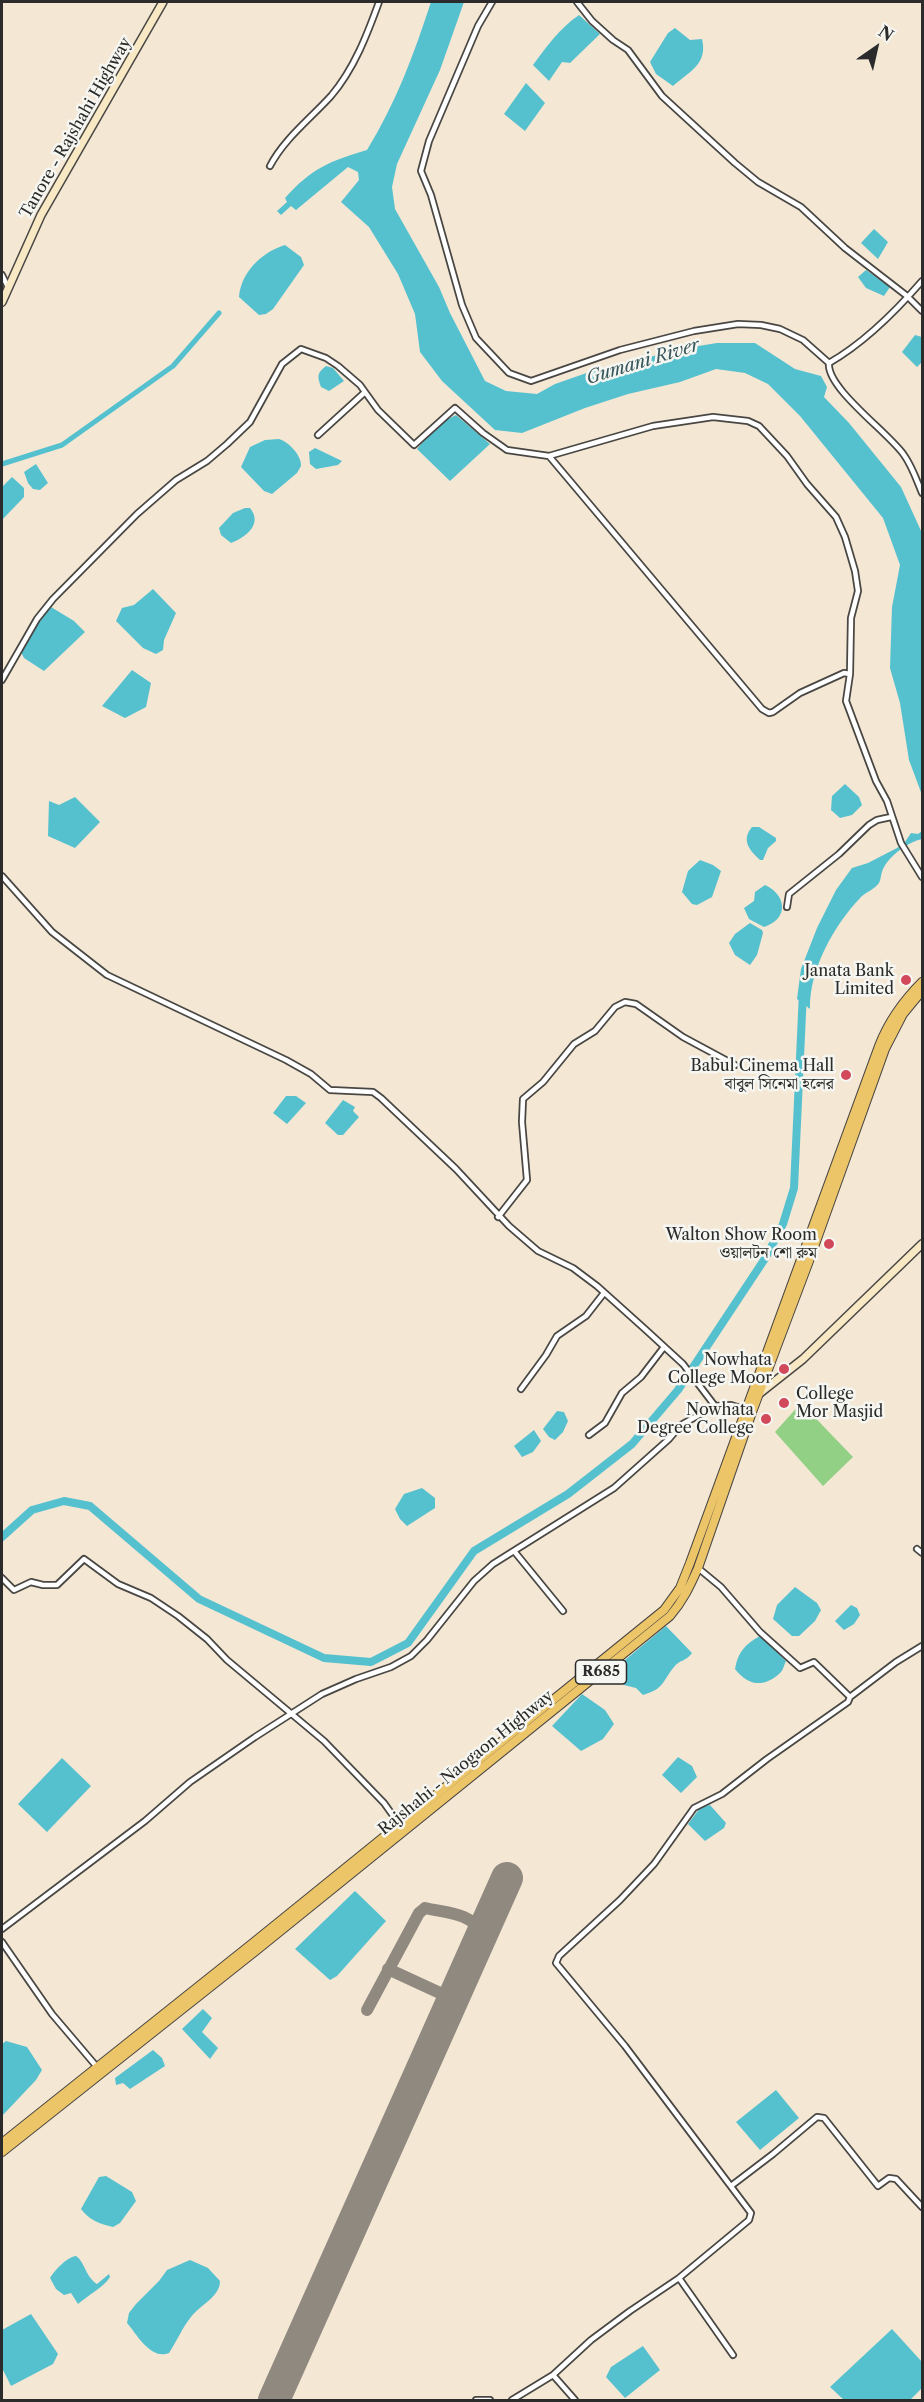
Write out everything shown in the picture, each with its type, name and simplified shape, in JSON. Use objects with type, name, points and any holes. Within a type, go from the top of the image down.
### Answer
[{"type":"main road","name":"Tanore - Rajshahi Highway","points":[[2,302],[40,214],[163,2]]},
{"type":"main road","name":"Rajshahi - Naogaon Highway","points":[[2,2152],[414,1817],[672,1601],[715,1510],[760,1393],[774,1345],[887,1026],[897,1010],[922,982]]},
{"type":"main road","name":"Rajshahi - Naogaon Highway","points":[[2,2143],[399,1824],[414,1817],[670,1616],[688,1593],[698,1568],[747,1410],[774,1345],[889,1039],[903,1014],[922,991]]},
{"type":"main road","points":[[760,1393],[803,1359],[922,1244]]},
{"type":"street","points":[[270,166],[278,151],[332,94],[351,67],[379,2]]},
{"type":"street","points":[[492,2],[478,26],[429,141],[421,171],[431,195],[462,305],[476,338],[509,373],[531,381],[587,360],[716,327],[760,325],[780,329],[803,340],[829,363],[831,375],[849,399],[889,437],[905,456],[922,493]]},
{"type":"street","points":[[577,2],[592,21],[628,50],[662,96],[735,163],[758,182],[801,207],[845,248],[907,296],[922,312]]},
{"type":"street","points":[[2,275],[8,287]]},
{"type":"street","points":[[829,363],[890,315],[922,280]]},
{"type":"street","points":[[2,680],[37,619],[53,599],[138,514],[176,480],[207,461],[250,422],[282,364],[301,349],[326,358],[338,366],[360,386],[378,410],[414,445],[455,408],[483,433],[507,450],[549,456],[632,431],[689,420],[729,418],[748,420],[759,426],[787,456],[807,484],[836,517],[846,537],[858,591],[851,618],[850,674],[846,701],[876,781],[887,801],[901,843],[922,877]]},
{"type":"street","points":[[318,435],[364,393]]},
{"type":"street","points":[[549,456],[762,709],[769,713],[773,712],[800,693],[844,673],[850,674]]},
{"type":"street","points":[[787,907],[789,894],[800,884],[839,854],[869,825],[877,820],[891,818]]},
{"type":"street","points":[[2,876],[52,932],[107,975],[286,1060],[311,1074],[330,1090],[373,1092],[456,1169],[498,1217],[538,1251],[573,1268],[664,1347],[682,1364],[715,1406]]},
{"type":"street","points":[[498,1217],[527,1180],[522,1122],[523,1099],[543,1082],[574,1044],[595,1031],[615,1008],[625,1002],[636,1004],[683,1037],[735,1065]]},
{"type":"street","points":[[521,1389],[557,1336],[586,1316],[604,1293]]},
{"type":"street","points":[[589,1435],[605,1423],[622,1393],[641,1377],[664,1347]]},
{"type":"street","points":[[2,1929],[145,1821],[215,1763],[322,1694],[391,1667],[411,1656],[427,1640],[474,1581],[493,1564],[614,1488],[655,1453],[681,1425],[715,1406],[731,1405],[747,1410]]},
{"type":"street","points":[[514,1551],[563,1611]]},
{"type":"street","points":[[2,1578],[14,1590],[31,1581],[43,1585],[57,1585],[84,1559],[118,1584],[151,1598],[178,1616],[292,1714],[350,1767],[384,1803],[399,1824]]},
{"type":"street","points":[[698,1568],[721,1587],[760,1632],[800,1668],[814,1662],[850,1698]]},
{"type":"street","points":[[513,2400],[553,2375],[591,2340],[679,2278],[749,2220],[751,2214],[625,2046],[556,1963],[559,1956],[620,1900],[654,1864],[694,1808],[722,1794],[848,1702],[896,1662],[922,1646]]},
{"type":"street","points":[[2,1942],[51,2014],[97,2067]]},
{"type":"street","points":[[731,2186],[817,2116],[824,2118],[878,2186],[889,2178],[896,2179],[922,2207]]},
{"type":"street","points":[[679,2278],[733,2355]]},
{"type":"street","points":[[553,2375],[576,2400]]},
{"type":"street","points":[[476,2400],[490,2400]]},
{"type":"green space","points":[[801,1403],[853,1457],[823,1486],[775,1432]]},
{"type":"water","name":"Gumani River","points":[[431,2],[464,2],[440,70],[397,164],[392,187],[395,209],[439,287],[485,381],[506,391],[537,394],[555,384],[598,369],[680,349],[717,343],[755,343],[795,369],[821,376],[827,387],[824,397],[849,423],[901,487],[922,533],[922,795],[909,760],[900,703],[890,668],[892,607],[900,565],[883,518],[800,416],[768,384],[745,373],[716,369],[680,382],[628,394],[585,408],[522,433],[495,430],[442,381],[420,352],[415,314],[398,274],[369,227],[341,202],[359,180],[358,172],[348,167],[296,210],[291,206],[281,215],[277,211],[287,202],[285,198],[304,179],[332,162],[367,150],[404,78]]},
{"type":"water","points":[[579,15],[600,34],[570,63],[562,62],[549,81],[533,65],[560,32]]},
{"type":"water","points":[[675,28],[690,40],[702,39],[703,48],[700,61],[673,86],[656,74],[650,62],[668,33]]},
{"type":"water","points":[[526,83],[545,103],[525,131],[504,114]]},
{"type":"water","points":[[874,229],[888,242],[878,259],[861,243]]},
{"type":"water","points":[[285,245],[301,257],[304,265],[273,309],[266,314],[259,315],[239,297],[244,279],[248,271],[261,258]]},
{"type":"water","points":[[866,270],[890,287],[884,296],[866,288],[858,277]]},
{"type":"water","points":[[915,335],[922,337],[922,362],[917,367],[902,352]]},
{"type":"water","points":[[326,366],[333,368],[344,381],[329,391],[321,387],[318,377]]},
{"type":"water","points":[[456,415],[490,444],[450,481],[417,449],[440,425]]},
{"type":"water","points":[[279,439],[294,450],[301,466],[297,473],[272,494],[264,491],[241,467],[250,447],[265,440]]},
{"type":"water","points":[[315,448],[342,461],[338,465],[316,469],[310,464],[309,452]]},
{"type":"water","points":[[36,464],[48,483],[40,490],[33,489],[24,472]]},
{"type":"water","points":[[12,477],[24,488],[24,497],[2,520],[2,487]]},
{"type":"water","points":[[250,508],[254,514],[254,525],[247,534],[231,543],[221,535],[219,528],[233,513]]},
{"type":"water","points":[[153,589],[176,613],[164,640],[163,650],[156,654],[143,648],[116,621],[122,608],[134,605]]},
{"type":"water","points":[[51,607],[74,621],[85,632],[44,671],[24,658],[21,652],[33,630]]},
{"type":"water","points":[[132,670],[151,683],[146,707],[125,718],[102,706]]},
{"type":"water","points":[[845,784],[859,797],[862,805],[852,815],[840,818],[831,810],[832,796]]},
{"type":"water","points":[[75,797],[100,822],[75,848],[48,836],[49,801],[59,805]]},
{"type":"water","points":[[752,827],[759,827],[776,838],[776,841],[768,848],[763,860],[756,856],[748,845],[747,836]]},
{"type":"water","points":[[922,831],[922,839],[905,846],[890,859],[883,869],[879,883],[851,908],[833,934],[814,979],[810,1009],[797,999],[801,969],[817,928],[836,890],[852,868],[868,863],[897,848],[911,833],[918,834]]},
{"type":"water","points":[[700,860],[721,871],[712,897],[697,905],[692,904],[682,892],[688,871]]},
{"type":"water","points":[[765,885],[778,895],[782,907],[778,918],[764,927],[749,919],[744,908],[754,901],[755,892]]},
{"type":"water","points":[[750,923],[763,933],[757,955],[750,965],[735,955],[729,943],[735,934]]},
{"type":"water","points":[[286,1096],[296,1096],[306,1103],[287,1124],[273,1113]]},
{"type":"water","points":[[343,1100],[355,1107],[353,1111],[359,1117],[343,1135],[338,1135],[325,1123]]},
{"type":"water","points":[[557,1411],[564,1412],[568,1421],[563,1432],[555,1440],[549,1437],[543,1429]]},
{"type":"water","points":[[534,1430],[541,1441],[533,1452],[522,1457],[514,1446]]},
{"type":"water","points":[[422,1488],[435,1498],[435,1508],[407,1526],[395,1509],[404,1494]]},
{"type":"water","points":[[795,1587],[817,1603],[821,1610],[815,1621],[799,1636],[792,1636],[773,1619],[777,1605]]},
{"type":"water","points":[[851,1605],[857,1608],[860,1615],[854,1624],[844,1630],[835,1621]]},
{"type":"water","points":[[666,1626],[692,1653],[676,1665],[659,1687],[643,1695],[636,1688],[624,1685],[613,1670]]},
{"type":"water","points":[[760,1636],[786,1661],[782,1671],[774,1678],[756,1683],[745,1679],[735,1669],[743,1649]]},
{"type":"water","points":[[582,1694],[605,1710],[614,1724],[603,1739],[581,1751],[552,1726]]},
{"type":"water","points":[[678,1757],[692,1766],[697,1777],[681,1793],[662,1775]]},
{"type":"water","points":[[62,1758],[91,1786],[47,1832],[18,1804]]},
{"type":"water","points":[[710,1805],[726,1823],[724,1828],[705,1841],[688,1824],[700,1808]]},
{"type":"water","points":[[355,1891],[386,1921],[337,1976],[330,1980],[295,1949]]},
{"type":"water","points":[[203,2009],[212,2018],[202,2032],[218,2048],[210,2059],[182,2029]]},
{"type":"water","points":[[6,2041],[27,2047],[42,2070],[36,2080],[2,2116],[2,2044]]},
{"type":"water","points":[[153,2050],[162,2058],[165,2066],[130,2089],[123,2083],[116,2085],[115,2078]]},
{"type":"water","points":[[776,2090],[799,2118],[760,2150],[736,2122]]},
{"type":"water","points":[[106,2176],[132,2192],[136,2201],[120,2223],[113,2227],[95,2221],[81,2209],[99,2177]]},
{"type":"water","points":[[76,2256],[97,2284],[109,2274],[110,2277],[78,2304],[71,2293],[64,2295],[56,2289],[50,2278],[65,2261]]},
{"type":"water","points":[[190,2260],[208,2268],[220,2281],[219,2287],[217,2292],[188,2321],[169,2353],[156,2353],[145,2346],[127,2323],[129,2313],[167,2270]]},
{"type":"water","points":[[31,2314],[58,2354],[53,2364],[11,2386],[2,2368],[2,2330]]},
{"type":"water","points":[[892,2329],[922,2362],[922,2388],[910,2400],[844,2400],[830,2387]]},
{"type":"water","points":[[643,2346],[660,2370],[625,2398],[606,2377],[611,2367]]},
{"type":"waterway","points":[[2,464],[62,445],[173,366],[219,313]]},
{"type":"waterway","points":[[2,1537],[32,1510],[64,1501],[90,1506],[199,1599],[324,1658],[371,1662],[408,1643],[474,1551],[568,1494],[632,1444],[678,1390],[766,1257],[783,1224],[794,1188],[803,992]]},
{"type":"taxiway","points":[[367,2010],[419,1913],[425,1908],[465,1917],[472,1921],[483,1934]]},
{"type":"taxiway","points":[[388,1969],[453,1999]]},
{"type":"runway","points":[[274,2400],[507,1878]]},
{"type":"place","name":"Janata Bank Limited","points":[[906,980]]},
{"type":"place","name":"Babul Cinema Hall বাবুল সিনেমা হলের","points":[[846,1075]]},
{"type":"place","name":"Walton Show Room ওয়ালটন শো রুম","points":[[829,1244]]},
{"type":"place","name":"Nowhata College Moor","points":[[784,1369]]},
{"type":"place","name":"College Mor Masjid","points":[[784,1403]]},
{"type":"place","name":"Nowhata Degree College","points":[[766,1419]]}]
